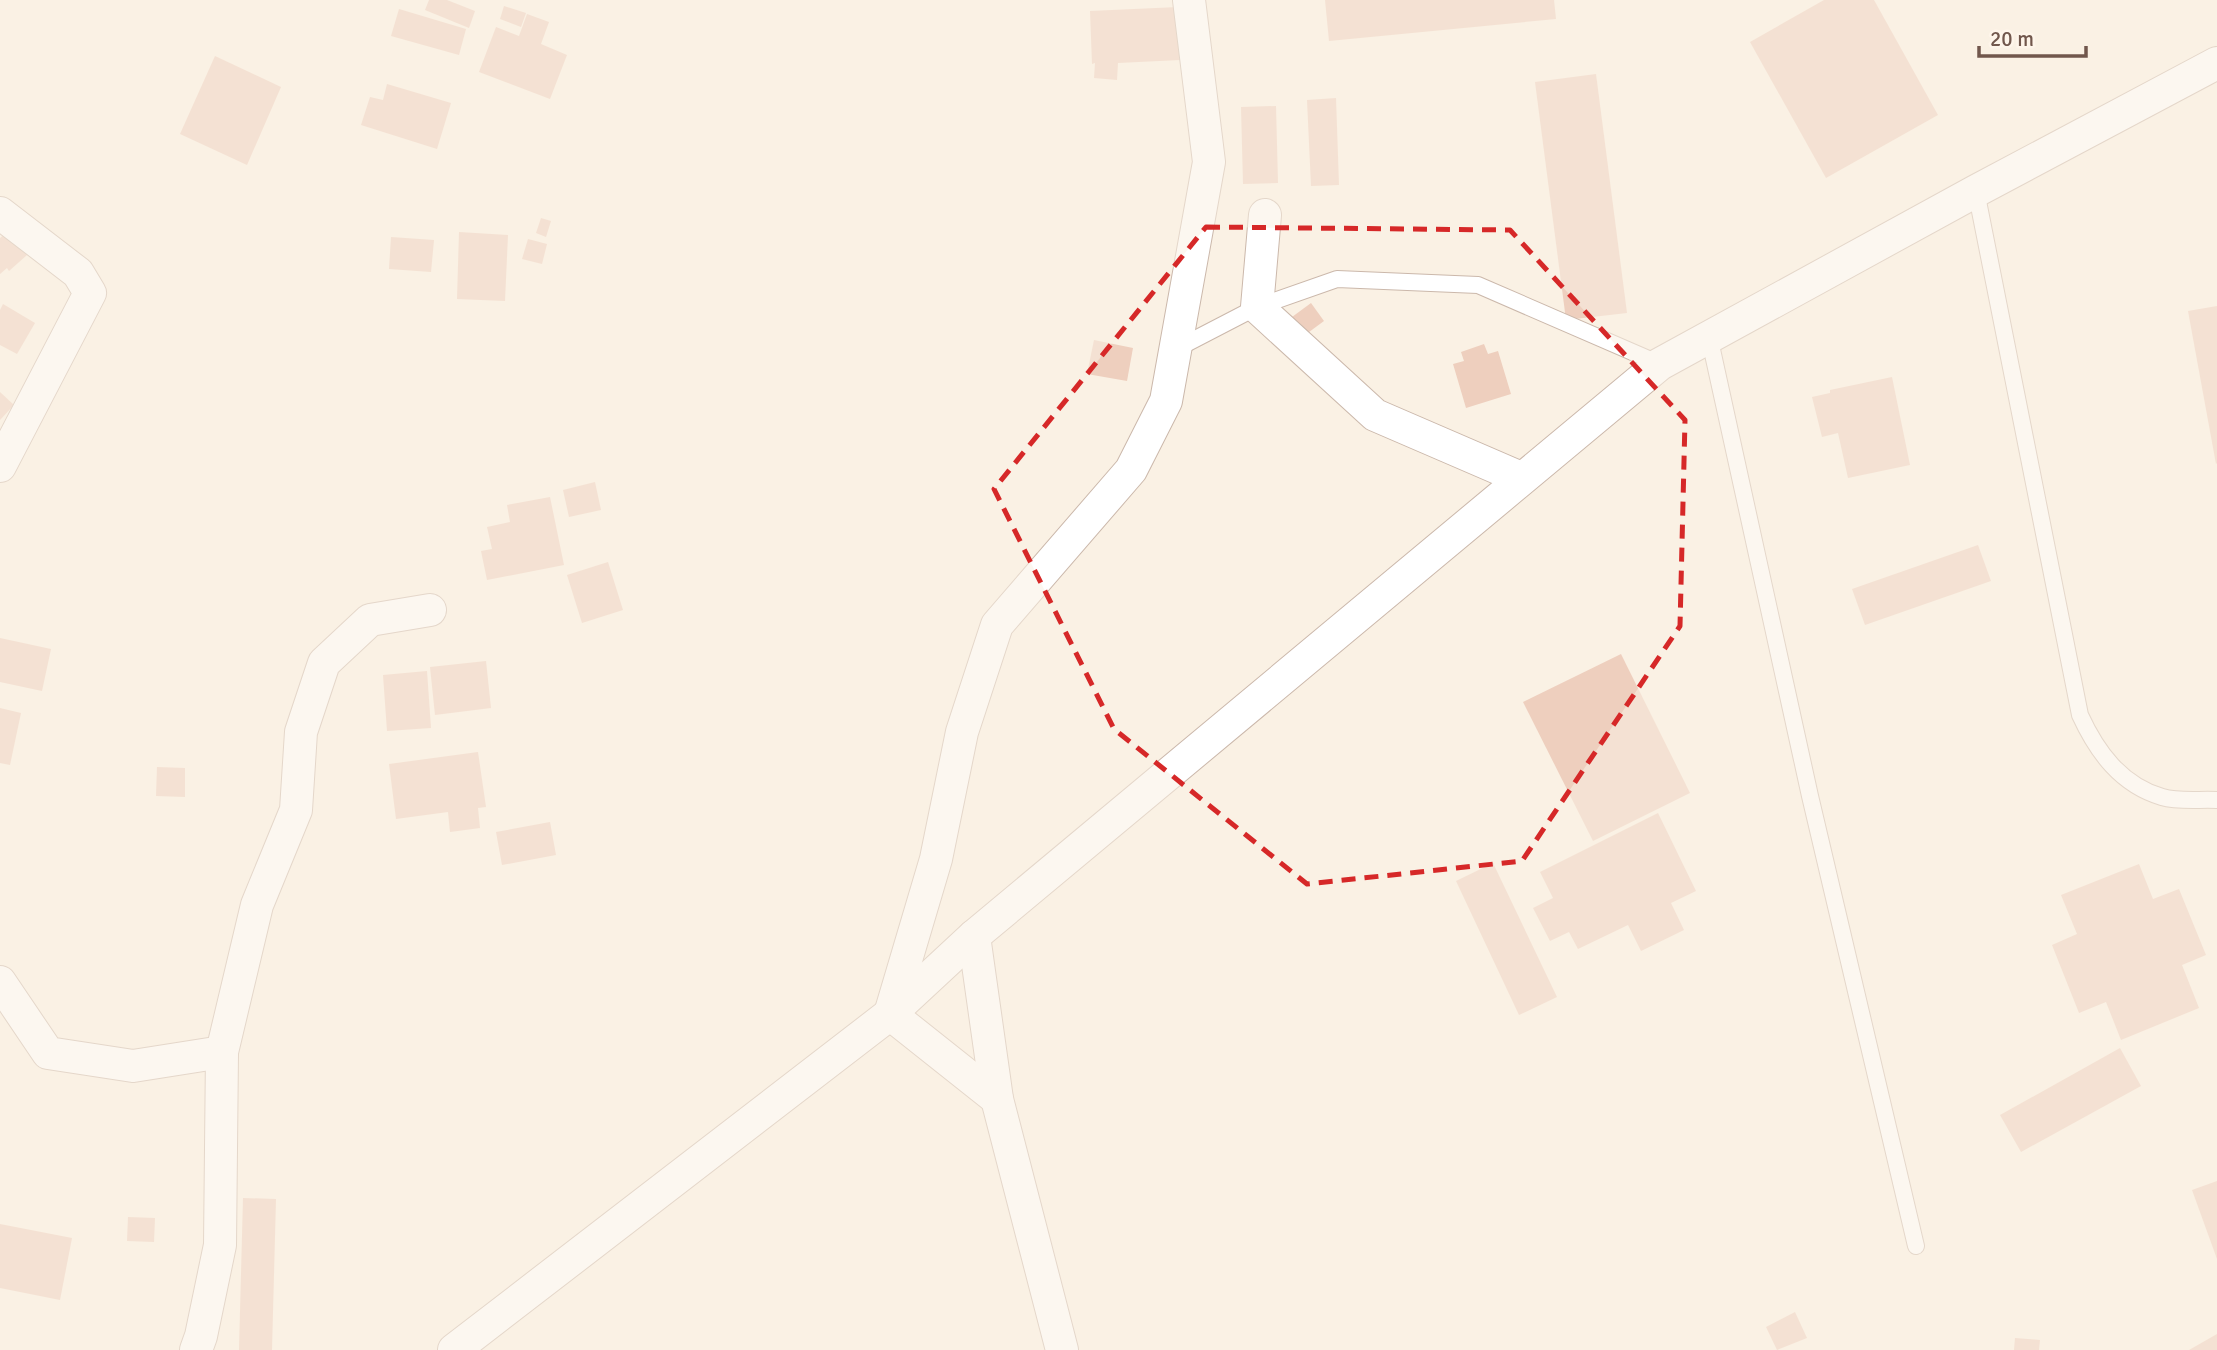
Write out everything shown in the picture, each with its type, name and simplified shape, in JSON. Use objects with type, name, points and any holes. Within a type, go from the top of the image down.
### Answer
[{"type":"street","points":[[890,1014],[936,859],[962,732],[997,625],[1131,470],[1166,401],[1209,162],[1189,0]]},
{"type":"street","points":[[454,1350],[890,1014],[974,936],[1660,363],[2217,63]]},
{"type":"street","points":[[0,213],[78,274],[90,293],[0,466]]},
{"type":"street","points":[[1265,215],[1257,307],[1375,415],[1521,478]]},
{"type":"street","points":[[196,1350],[220,1245],[222,1052],[257,905],[296,810],[301,732],[324,663],[370,620],[430,610]]},
{"type":"street","points":[[974,936],[997,1099],[1062,1350]]},
{"type":"street","points":[[0,982],[48,1053],[133,1066],[222,1052]]},
{"type":"street","points":[[890,1014],[997,1099]]},
{"type":"lane","points":[[1976,191],[2080,715],[2092,740],[2107,761],[2134,786],[2164,798],[2217,800]]},
{"type":"lane","points":[[1176,349],[1257,307],[1337,279],[1478,285],[1660,363]]},
{"type":"lane","points":[[1709,336],[1813,809],[1916,1246]]},
{"type":"highlighted area","points":[[1206,227],[1510,230],[1685,420],[1680,626],[1522,861],[1307,884],[1114,729],[994,489]]},
{"type":"building","points":[[429,0],[447,0],[475,11],[469,28],[425,10]]},
{"type":"building","points":[[1325,0],[1554,0],[1556,19],[1329,41]]},
{"type":"building","points":[[1824,0],[1874,0],[1938,115],[1826,178],[1750,42]]},
{"type":"building","points":[[504,6],[526,13],[521,27],[500,19]]},
{"type":"building","points":[[1178,7],[1180,60],[1118,63],[1117,80],[1094,78],[1090,11]]},
{"type":"building","points":[[399,9],[466,29],[459,55],[391,36]]},
{"type":"building","points":[[527,14],[549,22],[541,44],[567,55],[550,99],[479,72],[496,27],[519,36]]},
{"type":"building","points":[[215,56],[281,87],[247,165],[180,134]]},
{"type":"building","points":[[1596,74],[1627,313],[1566,320],[1535,82]]},
{"type":"building","points":[[387,84],[451,103],[437,149],[361,125],[370,97],[383,100]]},
{"type":"building","points":[[1336,98],[1339,185],[1311,186],[1307,100]]},
{"type":"building","points":[[1276,106],[1278,183],[1243,184],[1241,107]]},
{"type":"building","points":[[541,218],[551,221],[546,237],[536,233]]},
{"type":"building","points":[[459,232],[508,235],[505,301],[457,299]]},
{"type":"building","points":[[6,233],[27,255],[9,271],[7,268],[0,274],[0,238]]},
{"type":"building","points":[[391,237],[434,240],[431,272],[389,269]]},
{"type":"building","points":[[528,239],[547,244],[542,264],[522,259]]},
{"type":"building","points":[[1311,303],[1324,321],[1305,335],[1292,317]]},
{"type":"building","points":[[3,304],[35,323],[17,354],[0,345],[0,310]]},
{"type":"building","points":[[2217,306],[2217,463],[2216,464],[2188,311]]},
{"type":"building","points":[[1094,340],[1133,348],[1127,381],[1087,374]]},
{"type":"building","points":[[1484,344],[1488,354],[1498,351],[1511,394],[1466,408],[1453,364],[1464,361],[1461,352]]},
{"type":"building","points":[[1892,377],[1910,465],[1848,478],[1838,433],[1822,437],[1812,397],[1830,393],[1830,390]]},
{"type":"building","points":[[0,392],[14,405],[0,420]]},
{"type":"building","points":[[595,482],[601,510],[569,517],[563,490]]},
{"type":"building","points":[[550,497],[564,565],[487,580],[481,551],[492,549],[487,527],[510,522],[507,505]]},
{"type":"building","points":[[1978,545],[1991,581],[1865,625],[1852,589]]},
{"type":"building","points":[[608,562],[623,610],[582,623],[567,575]]},
{"type":"building","points":[[0,638],[51,649],[42,691],[0,682]]},
{"type":"building","points":[[1621,654],[1690,793],[1593,841],[1523,702]]},
{"type":"building","points":[[486,661],[491,708],[435,715],[430,667]]},
{"type":"building","points":[[427,671],[431,728],[387,731],[383,675]]},
{"type":"building","points":[[0,708],[21,713],[10,765],[0,763]]},
{"type":"building","points":[[478,752],[486,807],[478,808],[480,828],[450,832],[448,812],[396,819],[389,764]]},
{"type":"building","points":[[157,767],[185,768],[185,797],[156,796]]},
{"type":"building","points":[[1658,813],[1696,891],[1671,903],[1684,930],[1641,951],[1628,925],[1578,949],[1569,932],[1550,941],[1533,908],[1553,898],[1540,872]]},
{"type":"building","points":[[550,822],[556,855],[502,865],[496,832]]},
{"type":"building","points":[[1493,863],[1557,997],[1519,1015],[1456,881]]},
{"type":"building","points":[[2139,864],[2153,899],[2179,889],[2206,955],[2182,965],[2199,1008],[2121,1040],[2106,1002],[2079,1013],[2052,945],[2077,934],[2061,895]]},
{"type":"building","points":[[2120,1048],[2141,1086],[2021,1152],[2000,1115]]},
{"type":"building","points":[[2217,1181],[2217,1259],[2192,1190]]},
{"type":"building","points":[[243,1198],[276,1199],[272,1350],[239,1350]]},
{"type":"building","points":[[128,1217],[155,1218],[154,1242],[127,1241]]},
{"type":"building","points":[[0,1224],[72,1238],[60,1300],[0,1288]]},
{"type":"building","points":[[1795,1312],[1807,1338],[1777,1350],[1766,1327]]},
{"type":"building","points":[[2217,1334],[2217,1350],[2189,1350]]},
{"type":"building","points":[[2015,1338],[2040,1340],[2039,1350],[2014,1350]]}]
